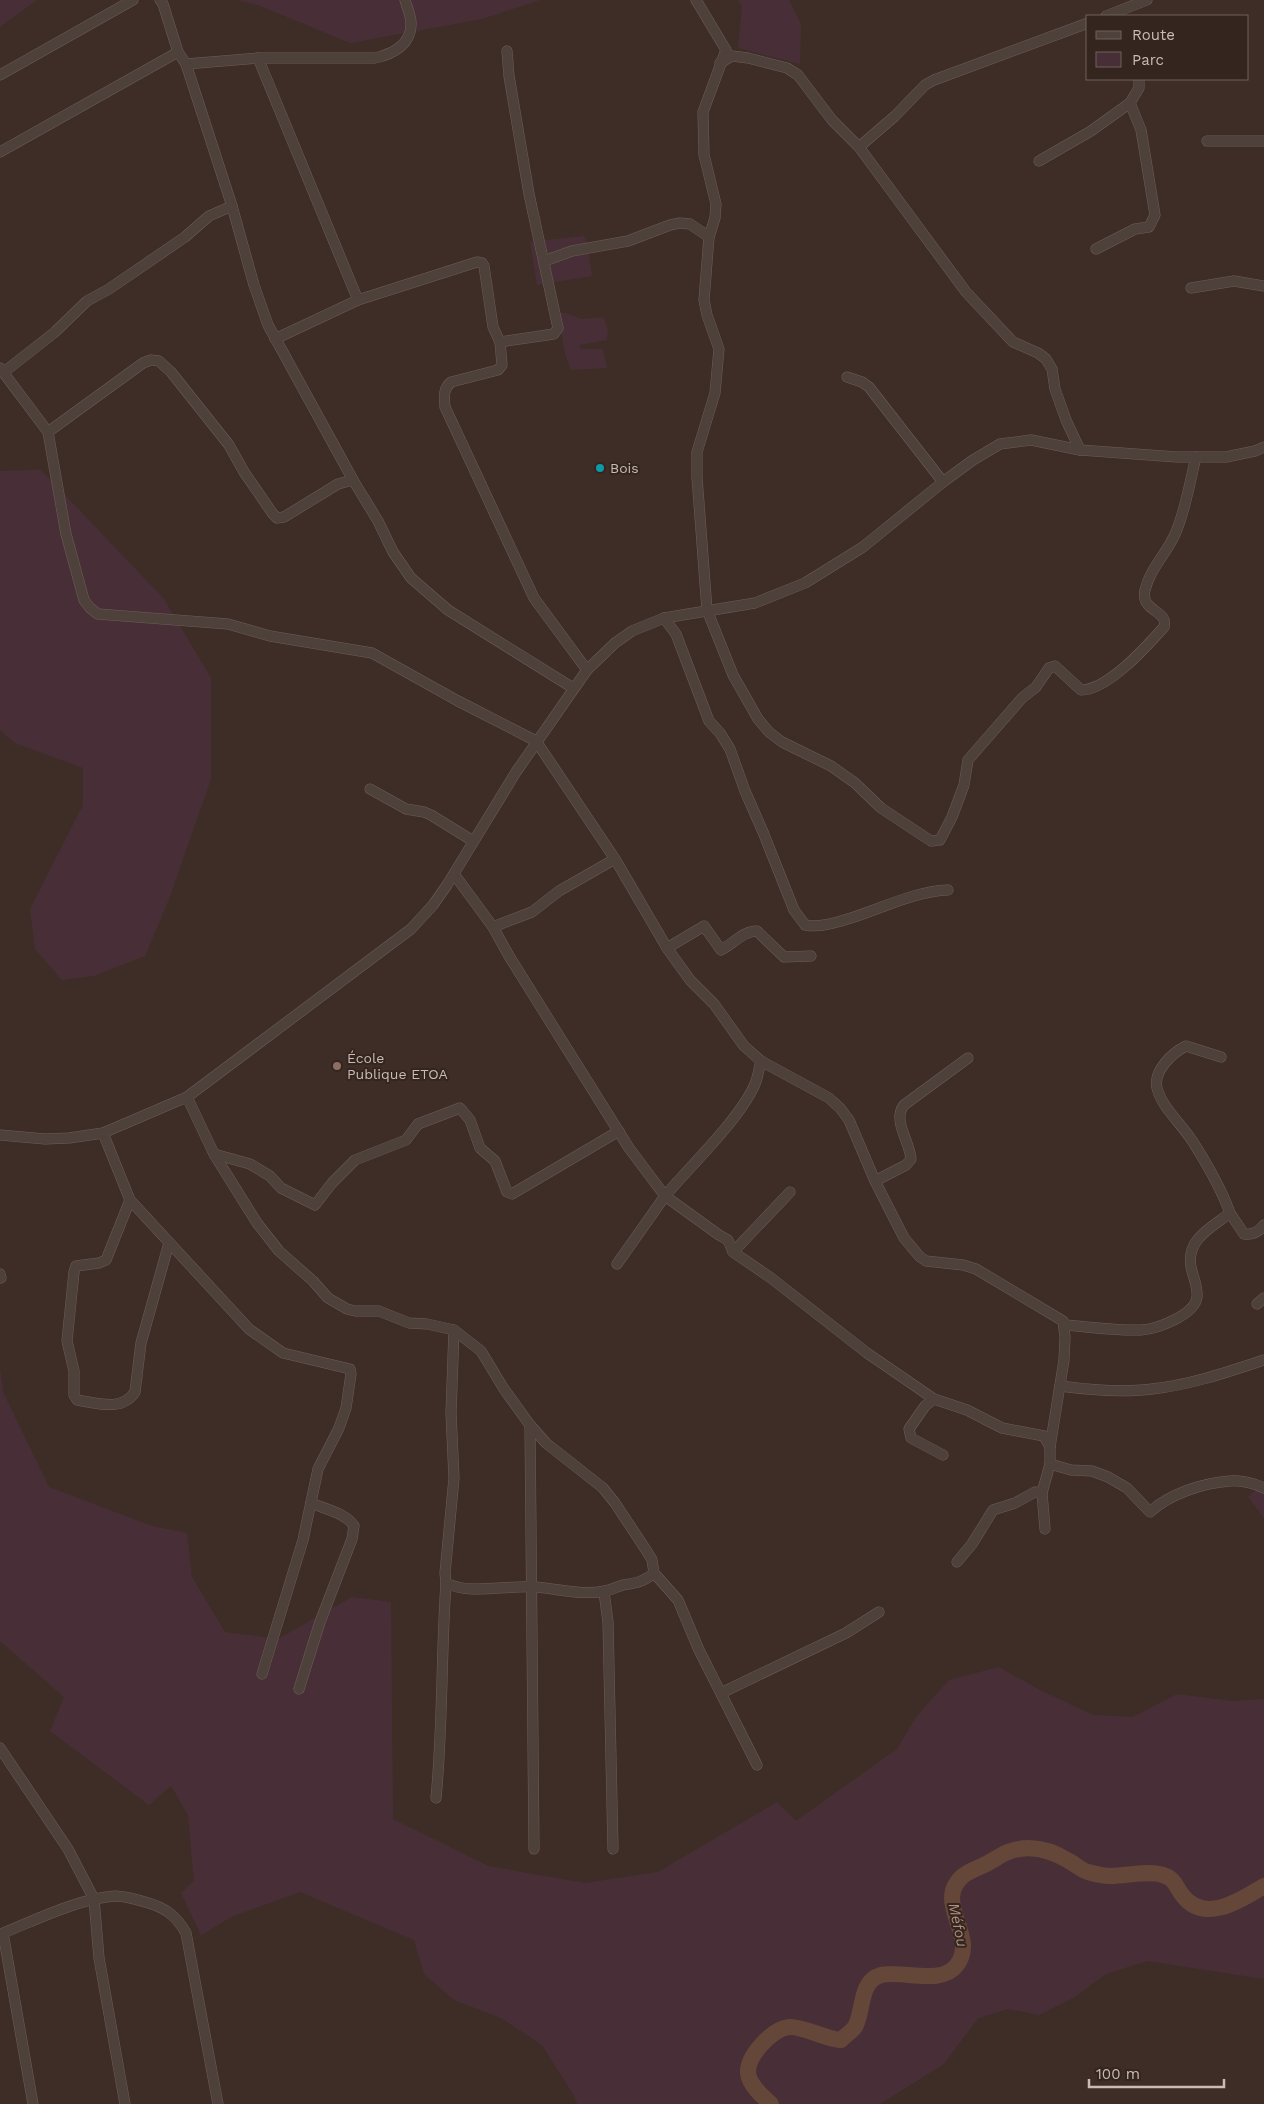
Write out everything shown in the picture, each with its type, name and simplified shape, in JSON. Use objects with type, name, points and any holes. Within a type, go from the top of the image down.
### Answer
[{"type":"street","points":[[0,75],[133,0]]},
{"type":"street","points":[[160,0],[163,4],[178,52],[186,64],[268,325],[352,480],[378,521],[393,552],[415,582],[458,618],[511,648],[573,688]]},
{"type":"street","points":[[186,64],[258,58],[376,58],[388,55],[402,47],[409,35],[411,22],[405,0]]},
{"type":"street","points":[[696,0],[726,50],[703,112],[704,154],[716,204],[715,218],[709,237],[704,300],[706,315],[719,349],[715,393],[697,452],[697,477],[707,610],[733,675],[758,719],[769,732],[782,742],[831,766],[855,783],[881,808],[931,841],[940,840],[952,817],[964,785],[968,760],[1022,698],[1036,687],[1049,668],[1055,666],[1081,690],[1086,690],[1111,678],[1140,654],[1164,627],[1164,617],[1149,607],[1145,600],[1144,591],[1176,532],[1196,457]]},
{"type":"street","points":[[1112,15],[1125,13],[1147,0]]},
{"type":"street","points":[[859,147],[895,116],[925,85],[934,80],[1086,24]]},
{"type":"street","points":[[500,342],[554,334],[558,328],[522,154],[509,76],[507,51]]},
{"type":"street","points":[[0,152],[178,52]]},
{"type":"street","points":[[720,63],[732,56],[787,68],[798,76],[832,120],[859,147],[966,292],[1013,342],[1038,353],[1046,359],[1052,369],[1055,389],[1080,450]]},
{"type":"street","points":[[258,58],[358,300]]},
{"type":"street","points":[[1039,161],[1091,131],[1130,104],[1139,88],[1139,80]]},
{"type":"street","points":[[1096,249],[1136,229],[1150,226],[1155,215],[1141,130],[1130,104]]},
{"type":"street","points":[[1207,141],[1264,141]]},
{"type":"street","points":[[232,206],[210,216],[185,237],[109,289],[87,301],[55,332],[2,370],[48,432],[66,534],[84,600],[98,614],[228,624],[270,636],[372,653],[458,701],[536,741],[615,859],[667,948],[690,980],[714,1004],[744,1046],[761,1061],[829,1098],[840,1108],[848,1120],[875,1181],[904,1238],[926,1261],[963,1265],[976,1269],[1063,1321],[1065,1326],[1064,1360],[1050,1447],[1050,1464],[1042,1493],[1045,1529]]},
{"type":"street","points":[[544,261],[572,251],[628,241],[670,224],[690,224],[709,237]]},
{"type":"street","points":[[275,339],[358,300],[477,262],[482,263],[493,327],[500,342],[501,369],[451,382],[446,386],[444,394],[445,407],[534,598],[587,670]]},
{"type":"street","points":[[1191,288],[1234,281],[1264,286]]},
{"type":"street","points":[[48,432],[143,364],[151,360],[159,361],[171,372],[229,445],[244,472],[277,518],[284,516],[338,484],[352,480]]},
{"type":"street","points":[[847,377],[862,382],[869,387],[943,482]]},
{"type":"street","points":[[0,1136],[46,1139],[103,1133],[187,1097],[411,929],[433,905],[454,874],[536,741],[573,688],[587,670],[620,639],[647,624],[664,618],[755,603],[806,583],[863,547],[943,482],[1000,444],[1011,441],[1031,440],[1080,450],[1196,457],[1226,457],[1255,451],[1264,447]]},
{"type":"street","points":[[664,618],[676,634],[710,721],[730,749],[745,791],[767,840],[794,910],[804,925],[816,927],[836,923],[930,891],[948,890]]},
{"type":"street","points":[[370,789],[406,809],[431,815],[473,841]]},
{"type":"street","points":[[493,927],[532,912],[559,891],[615,859]]},
{"type":"street","points":[[454,874],[493,927],[509,956],[619,1131],[650,1178],[665,1196],[728,1240],[733,1252],[771,1278],[867,1353],[934,1399],[967,1410],[1002,1428],[1044,1436],[1050,1447]]},
{"type":"street","points":[[667,948],[704,926],[721,950],[730,946],[738,938],[753,931],[758,931],[784,957],[811,956]]},
{"type":"street","points":[[1221,1057],[1186,1046],[1178,1050],[1166,1062],[1157,1075],[1157,1087],[1170,1113],[1192,1141],[1230,1213],[1244,1234],[1261,1230],[1264,1225]]},
{"type":"street","points":[[875,1181],[906,1165],[911,1159],[900,1120],[900,1110],[904,1105],[968,1058]]},
{"type":"street","points":[[616,1264],[665,1196],[748,1098],[756,1082],[761,1061]]},
{"type":"street","points":[[187,1097],[214,1154],[257,1223],[279,1251],[328,1298],[355,1311],[379,1311],[408,1323],[427,1324],[454,1330],[481,1351],[504,1389],[530,1425],[546,1442],[603,1488],[648,1553],[652,1560],[654,1573],[678,1600],[699,1650],[757,1765]]},
{"type":"street","points":[[214,1154],[250,1164],[270,1176],[281,1188],[315,1206],[332,1183],[355,1160],[406,1140],[418,1124],[460,1108],[470,1120],[480,1148],[494,1161],[507,1192],[512,1194],[619,1131]]},
{"type":"street","points":[[103,1133],[130,1200],[169,1243],[197,1270],[249,1329],[283,1354],[350,1369],[351,1374],[346,1408],[318,1470],[304,1540],[262,1674]]},
{"type":"street","points":[[733,1252],[790,1192]]},
{"type":"street","points":[[130,1200],[106,1260],[99,1263],[76,1266],[74,1272],[67,1342],[74,1371],[74,1395],[78,1400],[109,1405],[122,1404],[131,1398],[135,1392],[141,1343],[169,1243]]},
{"type":"street","points":[[1065,1326],[1142,1330],[1160,1326],[1181,1316],[1192,1308],[1197,1299],[1197,1288],[1191,1267],[1190,1253],[1194,1243],[1201,1234],[1230,1213]]},
{"type":"street","points":[[0,1274],[1,1278]]},
{"type":"street","points":[[436,1798],[443,1699],[445,1573],[454,1478],[450,1414],[452,1404],[454,1330]]},
{"type":"street","points":[[1060,1386],[1093,1390],[1153,1389],[1228,1372],[1264,1360]]},
{"type":"street","points":[[934,1399],[920,1411],[908,1429],[911,1438],[943,1455]]},
{"type":"street","points":[[530,1425],[534,1850]]},
{"type":"street","points":[[1050,1464],[1071,1470],[1092,1470],[1108,1477],[1127,1488],[1150,1512],[1160,1503],[1206,1485],[1231,1480],[1249,1482],[1264,1488]]},
{"type":"street","points":[[957,1562],[972,1544],[993,1510],[1015,1503],[1035,1492],[1042,1493]]},
{"type":"street","points":[[299,1689],[320,1622],[352,1539],[354,1526],[351,1521],[337,1513],[311,1503]]},
{"type":"street","points":[[446,1583],[454,1587],[468,1588],[532,1586],[576,1592],[604,1592],[623,1585],[636,1584],[654,1573]]},
{"type":"street","points":[[604,1592],[608,1622],[613,1850]]},
{"type":"street","points":[[720,1693],[846,1634],[879,1612]]},
{"type":"street","points":[[0,1748],[68,1849],[94,1899],[99,1958],[125,2104]]},
{"type":"street","points":[[34,2104],[1,1933],[94,1899],[116,1896],[129,1897],[159,1906],[179,1920],[186,1933],[218,2104]]},
{"type":"green space","points":[[0,0],[37,0],[0,27]]},
{"type":"green space","points":[[238,0],[540,0],[482,19],[350,43],[258,5]]},
{"type":"green space","points":[[738,0],[789,0],[801,24],[800,64],[738,48],[742,6]]},
{"type":"green space","points":[[584,236],[587,242],[592,276],[537,285],[530,242]]},
{"type":"green space","points":[[561,313],[581,319],[603,317],[608,329],[607,340],[579,345],[581,349],[603,349],[607,368],[571,370],[565,354],[559,316]]},
{"type":"green space","points":[[41,470],[164,599],[211,678],[211,779],[169,899],[145,956],[94,976],[62,980],[35,949],[30,909],[83,805],[83,768],[15,743],[0,730],[0,471]]},
{"type":"green space","points":[[0,1368],[3,1392],[49,1487],[152,1526],[187,1533],[192,1577],[225,1632],[278,1639],[352,1597],[391,1602],[393,1819],[488,1866],[585,1883],[658,1872],[777,1802],[796,1821],[897,1749],[916,1717],[949,1680],[999,1667],[1038,1689],[1093,1715],[1133,1717],[1177,1694],[1232,1701],[1264,1699],[1264,1979],[1147,1961],[1106,1974],[1073,1998],[1039,2015],[1008,2009],[978,2018],[944,2064],[880,2104],[577,2104],[574,2096],[542,2045],[501,2018],[454,2000],[424,1974],[414,1940],[300,1892],[233,1916],[201,1935],[181,1893],[194,1881],[188,1815],[171,1786],[149,1805],[50,1731],[64,1697],[0,1641]]},
{"type":"green space","points":[[1264,1482],[1264,1518],[1248,1497]]},
{"type":"waterway","name":"Méfou","points":[[771,2104],[754,2086],[748,2073],[752,2059],[762,2044],[775,2033],[789,2027],[801,2028],[841,2040],[855,2027],[865,1990],[874,1978],[890,1974],[932,1976],[950,1971],[957,1965],[962,1954],[963,1942],[953,1907],[952,1896],[955,1885],[967,1873],[1005,1853],[1019,1849],[1034,1848],[1048,1851],[1083,1870],[1097,1874],[1111,1876],[1150,1873],[1163,1875],[1173,1881],[1183,1896],[1192,1904],[1202,1908],[1223,1907],[1264,1886]]},
{"type":"place","name":"Bois","points":[[600,468]]},
{"type":"place","name":"École Publique ETOA","points":[[337,1066]]}]
